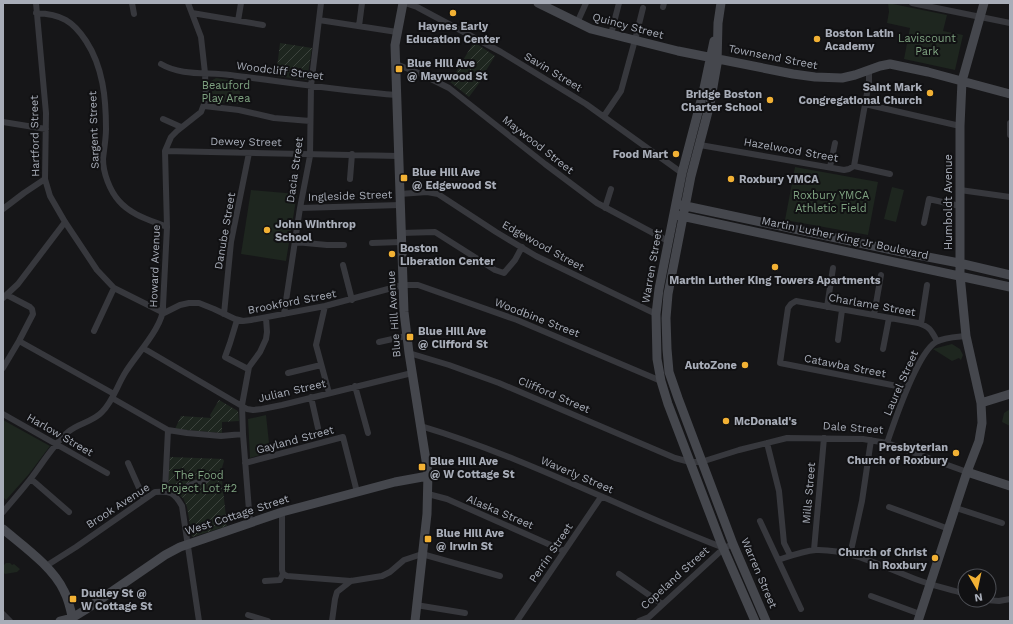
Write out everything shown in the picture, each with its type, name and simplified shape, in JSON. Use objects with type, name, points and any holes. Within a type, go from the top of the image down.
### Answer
[{"type":"main road","name":"Blue Hill Avenue","points":[[404,3],[395,45],[403,285],[408,353],[428,476],[427,514],[415,621]]},
{"type":"main road","name":"Quincy Street","points":[[538,3],[588,28],[678,51],[713,58]]},
{"type":"main road","name":"Warren Street","points":[[721,3],[713,58],[710,104],[700,145],[679,215],[668,294],[666,318],[667,349],[671,377],[701,462],[733,544],[766,621]]},
{"type":"main road","name":"Humboldt Avenue","points":[[919,618],[967,472],[979,441],[981,430],[981,402],[966,336],[962,307],[960,275],[960,126],[962,81],[984,3]]},
{"type":"main road","name":"Warren Street","points":[[681,205],[682,173],[702,94],[713,58]]},
{"type":"main road","name":"Townsend Street","points":[[713,58],[800,75],[825,78],[847,77],[880,66],[897,64],[1010,94]]},
{"type":"main road","name":"Martin Luther King Jr Boulevard","points":[[681,205],[960,263],[1010,275]]},
{"type":"main road","name":"Warren Street","points":[[679,215],[668,241],[656,314],[657,354],[661,381],[690,462],[755,621]]},
{"type":"main road","name":"Martin Luther King Jr Boulevard","points":[[679,215],[1010,287]]},
{"type":"main road","points":[[981,402],[1010,394]]},
{"type":"main road","name":"Dale Street","points":[[967,472],[1010,486]]},
{"type":"main road","name":"West Cottage Street","points":[[60,621],[73,619],[165,555],[187,544],[282,512],[395,482],[428,476]]},
{"type":"main road","points":[[3,529],[46,566],[59,582],[64,590],[73,619]]},
{"type":"street","name":"Hartford Street","points":[[36,3],[44,85],[46,129],[45,180],[50,196],[65,222],[97,270],[114,288],[164,313]]},
{"type":"street","points":[[132,3],[134,14]]},
{"type":"street","points":[[188,3],[201,37],[205,73],[206,99],[204,106],[240,110],[274,118],[310,120]]},
{"type":"street","points":[[238,21],[241,3]]},
{"type":"street","name":"Dacia Street","points":[[284,314],[300,208],[310,154],[311,86],[321,3]]},
{"type":"street","points":[[359,26],[362,3]]},
{"type":"street","name":"Savin Street","points":[[404,3],[417,7],[501,52],[604,116],[682,173]]},
{"type":"street","points":[[577,23],[586,3]]},
{"type":"street","points":[[611,34],[619,3]]},
{"type":"street","points":[[912,3],[934,5],[1010,23]]},
{"type":"street","points":[[604,116],[621,91],[643,8]]},
{"type":"street","name":"Sargent Street","points":[[36,13],[57,15],[66,20],[78,29],[92,50],[98,62],[101,73],[106,130],[104,165],[113,193],[119,201],[132,212],[167,227]]},
{"type":"street","points":[[192,13],[263,25]]},
{"type":"street","points":[[319,20],[397,32]]},
{"type":"street","name":"Woodcliff Street","points":[[161,64],[178,70],[397,95]]},
{"type":"street","name":"Maywood Street","points":[[396,64],[449,88],[586,196],[605,208],[668,241]]},
{"type":"street","points":[[854,166],[870,70]]},
{"type":"street","points":[[865,104],[960,126]]},
{"type":"street","name":"Howard Avenue","points":[[3,512],[31,479],[56,444],[69,431],[96,418],[102,412],[113,396],[125,373],[160,322],[164,313],[163,306],[167,227],[165,151],[171,137],[181,127],[197,116],[204,106]]},
{"type":"street","points":[[163,119],[181,127]]},
{"type":"street","points":[[3,122],[46,129]]},
{"type":"street","points":[[1010,123],[1010,135]]},
{"type":"street","points":[[830,167],[835,143]]},
{"type":"street","name":"Hazelwood Street","points":[[700,145],[846,170],[854,166],[890,174]]},
{"type":"street","name":"Dewey Street","points":[[165,151],[398,156]]},
{"type":"street","name":"Danube Street","points":[[224,314],[231,242],[249,153]]},
{"type":"street","points":[[350,179],[352,154]]},
{"type":"street","points":[[3,209],[24,193],[45,180]]},
{"type":"street","points":[[605,208],[611,189]]},
{"type":"street","points":[[960,190],[1010,197]]},
{"type":"street","name":"Edgewood Street","points":[[400,194],[427,192],[438,194],[536,256],[656,314]]},
{"type":"street","points":[[924,223],[929,199],[960,206]]},
{"type":"street","name":"Ingleside Street","points":[[300,208],[400,205]]},
{"type":"street","points":[[3,368],[34,314],[30,307],[5,297],[22,279],[65,222]]},
{"type":"street","points":[[372,243],[435,232],[495,270],[504,273],[515,260],[522,247]]},
{"type":"street","points":[[295,242],[344,245]]},
{"type":"street","points":[[342,265],[352,300]]},
{"type":"street","points":[[827,307],[834,268]]},
{"type":"street","points":[[874,315],[881,275]]},
{"type":"street","name":"Brookford Street","points":[[164,313],[180,305],[199,303],[237,320],[243,321],[266,318],[352,300],[403,285]]},
{"type":"street","name":"Woodbine Street","points":[[403,285],[418,285],[517,320],[661,381]]},
{"type":"street","points":[[921,324],[927,285]]},
{"type":"street","points":[[94,331],[114,288]]},
{"type":"street","name":"Charlame Street","points":[[780,363],[788,308],[796,301],[921,324],[930,329],[937,341]]},
{"type":"street","points":[[325,306],[316,345],[329,392]]},
{"type":"street","points":[[838,340],[842,310]]},
{"type":"street","points":[[250,522],[242,405],[248,369],[264,346],[267,332],[266,318]]},
{"type":"street","points":[[883,349],[888,318]]},
{"type":"street","points":[[237,320],[224,357],[248,369]]},
{"type":"street","points":[[380,342],[406,336]]},
{"type":"street","points":[[937,341],[966,336]]},
{"type":"street","name":"Laurel Street","points":[[887,443],[907,388],[928,348],[937,341]]},
{"type":"street","points":[[19,342],[113,396],[168,430],[221,436],[243,434]]},
{"type":"street","name":"Julian Street","points":[[143,348],[247,409],[253,410],[412,373]]},
{"type":"street","name":"Clifford Street","points":[[408,353],[435,360],[499,383],[675,458],[690,462]]},
{"type":"street","name":"Catawba Street","points":[[780,363],[907,388]]},
{"type":"street","points":[[288,373],[321,365]]},
{"type":"street","points":[[355,386],[368,434]]},
{"type":"street","points":[[311,397],[318,428]]},
{"type":"street","name":"Harlow Street","points":[[3,414],[107,473]]},
{"type":"street","name":"Waverly Street","points":[[420,426],[468,441],[502,454],[680,531],[724,548]]},
{"type":"street","points":[[165,491],[168,430]]},
{"type":"street","name":"Gayland Street","points":[[245,464],[342,437],[357,492]]},
{"type":"street","name":"Dale Street","points":[[690,462],[701,462],[738,450],[786,438],[824,438],[871,440],[887,443],[967,472]]},
{"type":"street","name":"Mills Street","points":[[814,550],[824,438]]},
{"type":"street","points":[[850,555],[862,501],[871,440]]},
{"type":"street","points":[[767,443],[779,491],[784,543],[790,555]]},
{"type":"street","points":[[128,462],[144,499]]},
{"type":"street","points":[[31,479],[69,512]]},
{"type":"street","points":[[198,621],[182,506],[174,495],[178,491],[195,483],[206,480]]},
{"type":"street","name":"Brook Avenue","points":[[46,566],[155,492],[165,491],[174,495]]},
{"type":"street","name":"Alaska Street","points":[[428,494],[447,500],[564,551]]},
{"type":"street","name":"Perrin Street","points":[[517,621],[601,497]]},
{"type":"street","points":[[889,507],[949,529]]},
{"type":"street","points":[[956,508],[1002,522]]},
{"type":"street","points":[[265,581],[280,580],[283,574],[282,512]]},
{"type":"street","points":[[760,521],[801,609]]},
{"type":"street","name":"Copeland Street","points":[[639,621],[649,617],[724,548],[733,544]]},
{"type":"street","points":[[778,560],[790,555],[814,550],[826,550],[850,555],[930,584],[957,592]]},
{"type":"street","points":[[283,574],[287,576],[351,581],[382,576],[390,572],[404,560],[422,554],[500,576]]},
{"type":"street","points":[[619,574],[662,604]]},
{"type":"street","points":[[332,621],[337,592],[351,581]]},
{"type":"street","points":[[871,596],[919,618]]},
{"type":"street","points":[[997,601],[1010,599]]},
{"type":"street","points":[[416,604],[466,613]]},
{"type":"street","points":[[3,614],[10,621]]},
{"type":"street","points":[[248,615],[268,621]]},
{"type":"green space","name":"Laviscount Park","points":[[888,3],[947,15],[943,31],[963,35],[955,70],[904,59],[910,28],[887,23],[889,12]]},
{"type":"green space","points":[[474,42],[495,56],[482,77],[483,78],[469,97],[450,82]]},
{"type":"green space","points":[[280,43],[312,48],[307,80],[276,76]]},
{"type":"green space","name":"Beauford Play Area","points":[[216,78],[242,82],[238,104],[213,102],[211,81]]},
{"type":"green space","name":"Roxbury YMCA Athletic Field","points":[[795,167],[878,182],[868,235],[785,220]]},
{"type":"green space","points":[[892,187],[904,190],[896,222],[884,219]]},
{"type":"green space","points":[[251,190],[297,194],[286,261],[241,254]]},
{"type":"green space","points":[[952,344],[960,349],[963,355],[961,360],[959,358],[952,361],[933,349]]},
{"type":"green space","points":[[219,400],[238,411],[239,421],[222,422],[222,433],[175,429],[181,416],[211,418],[210,415]]},
{"type":"green space","points":[[1010,409],[1010,426],[1002,422],[1004,413]]},
{"type":"green space","points":[[266,415],[270,452],[250,458],[248,419]]},
{"type":"green space","points":[[3,420],[50,446],[29,474],[6,500],[3,497]]},
{"type":"green space","name":"The Food Project Lot #2","points":[[170,457],[223,459],[224,461],[221,471],[227,526],[192,537],[187,507],[183,498],[168,487]]},
{"type":"green space","points":[[6,563],[10,563],[12,565],[14,564],[20,569],[17,572],[5,574],[3,572],[3,566]]},
{"type":"place","name":"Haynes Early Education Center","points":[[453,13]]},
{"type":"place","name":"Boston Latin Academy","points":[[817,39]]},
{"type":"place","name":"Blue Hill Ave @ Maywood St","points":[[399,69]]},
{"type":"place","name":"Saint Mark Congregational Church","points":[[930,93]]},
{"type":"place","name":"Bridge Boston Charter School","points":[[770,100]]},
{"type":"place","name":"Food Mart","points":[[676,154]]},
{"type":"place","name":"Blue Hill Ave @ Edgewood St","points":[[404,178]]},
{"type":"place","name":"Roxbury YMCA","points":[[731,179]]},
{"type":"place","name":"John Winthrop School","points":[[267,230]]},
{"type":"place","name":"Boston Liberation Center","points":[[392,254]]},
{"type":"place","name":"Martin Luther King Towers Apartments","points":[[775,267]]},
{"type":"place","name":"Blue Hill Ave @ Clifford St","points":[[410,337]]},
{"type":"place","name":"AutoZone","points":[[745,365]]},
{"type":"place","name":"McDonald's","points":[[726,421]]},
{"type":"place","name":"Presbyterian Church of Roxbury","points":[[956,453]]},
{"type":"place","name":"Blue Hill Ave @ W Cottage St","points":[[422,467]]},
{"type":"place","name":"Blue Hill Ave @ Irwin St","points":[[428,539]]},
{"type":"place","name":"Church of Christ in Roxbury","points":[[935,558]]},
{"type":"place","name":"Dudley St @ W Cottage St","points":[[73,599]]}]
